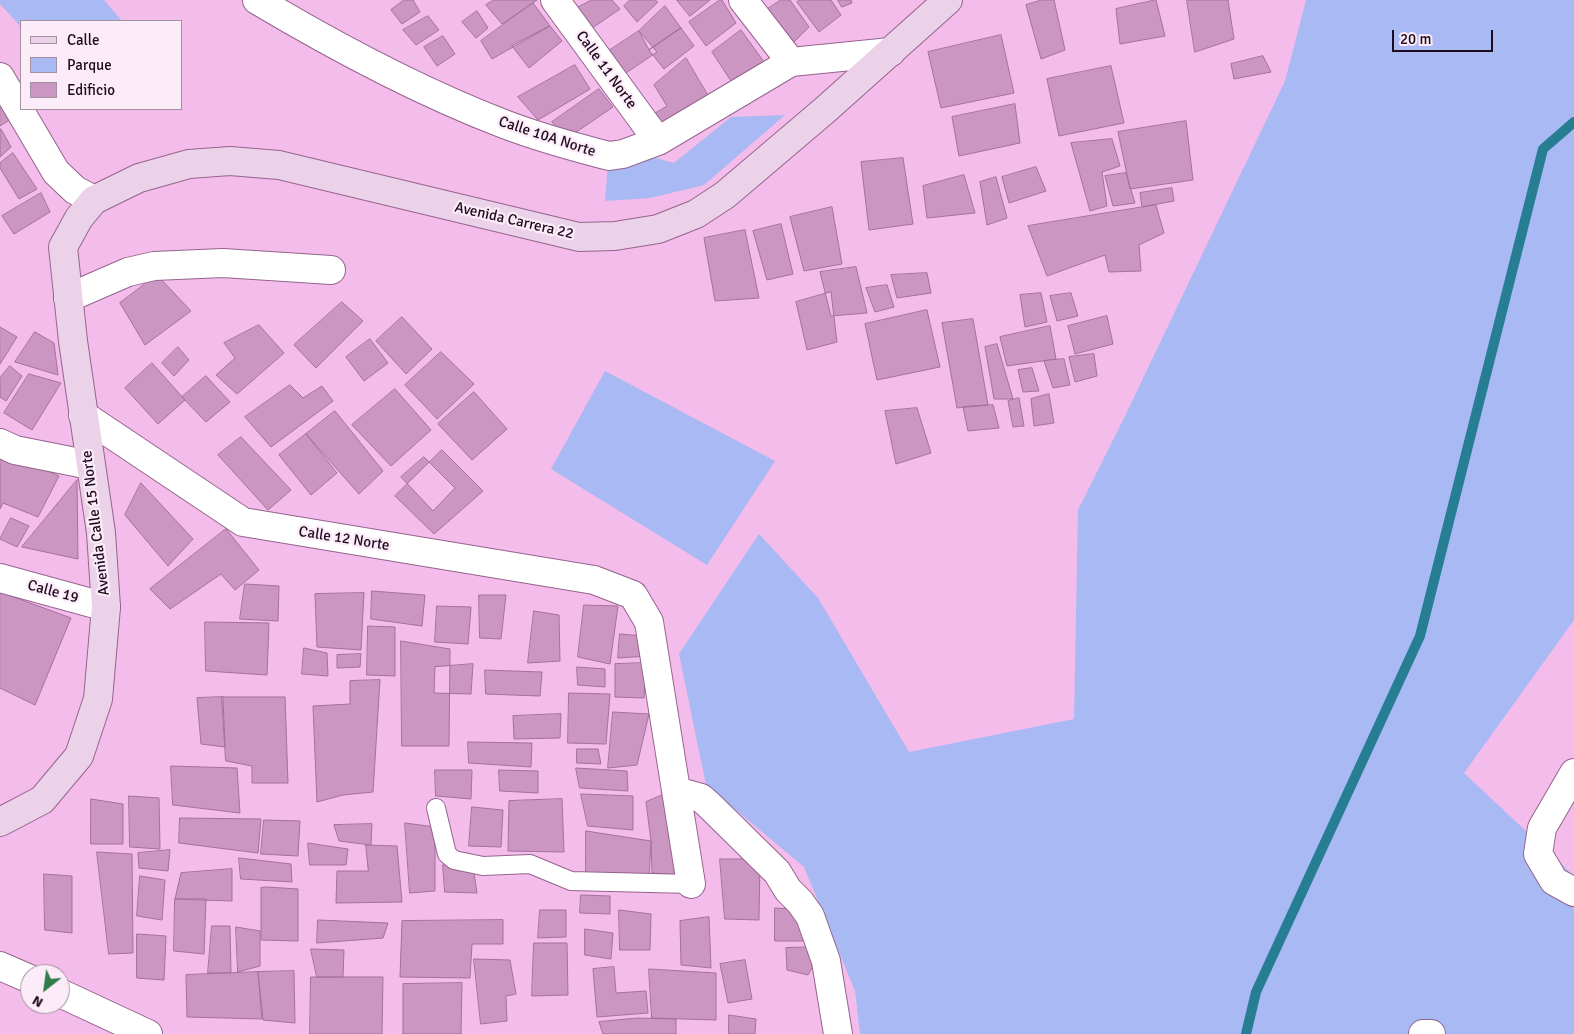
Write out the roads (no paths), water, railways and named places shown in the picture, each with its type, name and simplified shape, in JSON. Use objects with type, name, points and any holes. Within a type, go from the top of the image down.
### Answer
[{"type":"street","name":"Calle 11 Norte","points":[[555,0],[658,141]]},
{"type":"street","points":[[743,0],[791,62]]},
{"type":"street","name":"Avenida Carrera 22","points":[[86,209],[147,175],[189,164],[230,161],[279,165],[579,237],[614,236],[658,229],[696,214],[725,194],[891,52],[948,0]]},
{"type":"street","name":"Calle 10A Norte","points":[[271,2],[336,46],[405,81],[504,124],[609,156],[623,154],[658,141],[791,62],[891,52]]},
{"type":"street","points":[[0,77],[56,172],[75,190],[86,209]]},
{"type":"street","name":"Avenida Calle 15 Norte","points":[[4,815],[42,800],[79,756],[98,699],[106,606],[100,533],[83,415],[63,247],[86,209]]},
{"type":"street","points":[[68,298],[128,272],[154,266],[223,263],[331,270]]},
{"type":"street","name":"Calle 12 Norte","points":[[83,415],[242,522],[594,580],[633,594],[649,622],[676,791]]},
{"type":"street","points":[[0,443],[15,450],[90,465]]},
{"type":"street","name":"Calle 19","points":[[0,578],[106,606]]},
{"type":"street","points":[[1574,773],[1542,828],[1538,854],[1554,881],[1574,892]]},
{"type":"street","points":[[691,884],[676,791],[701,798],[710,805],[777,872],[788,890],[810,916],[826,961],[838,1034]]},
{"type":"street","points":[[0,966],[20,975]]},
{"type":"street","points":[[70,998],[148,1034]]},
{"type":"street","points":[[1423,1034],[1431,1034]]},
{"type":"lane","points":[[436,808],[447,854],[454,860],[483,866],[530,864],[571,881],[691,884]]},
{"type":"waterway","points":[[1246,1034],[1256,992],[1420,636],[1543,149],[1574,122]]}]
